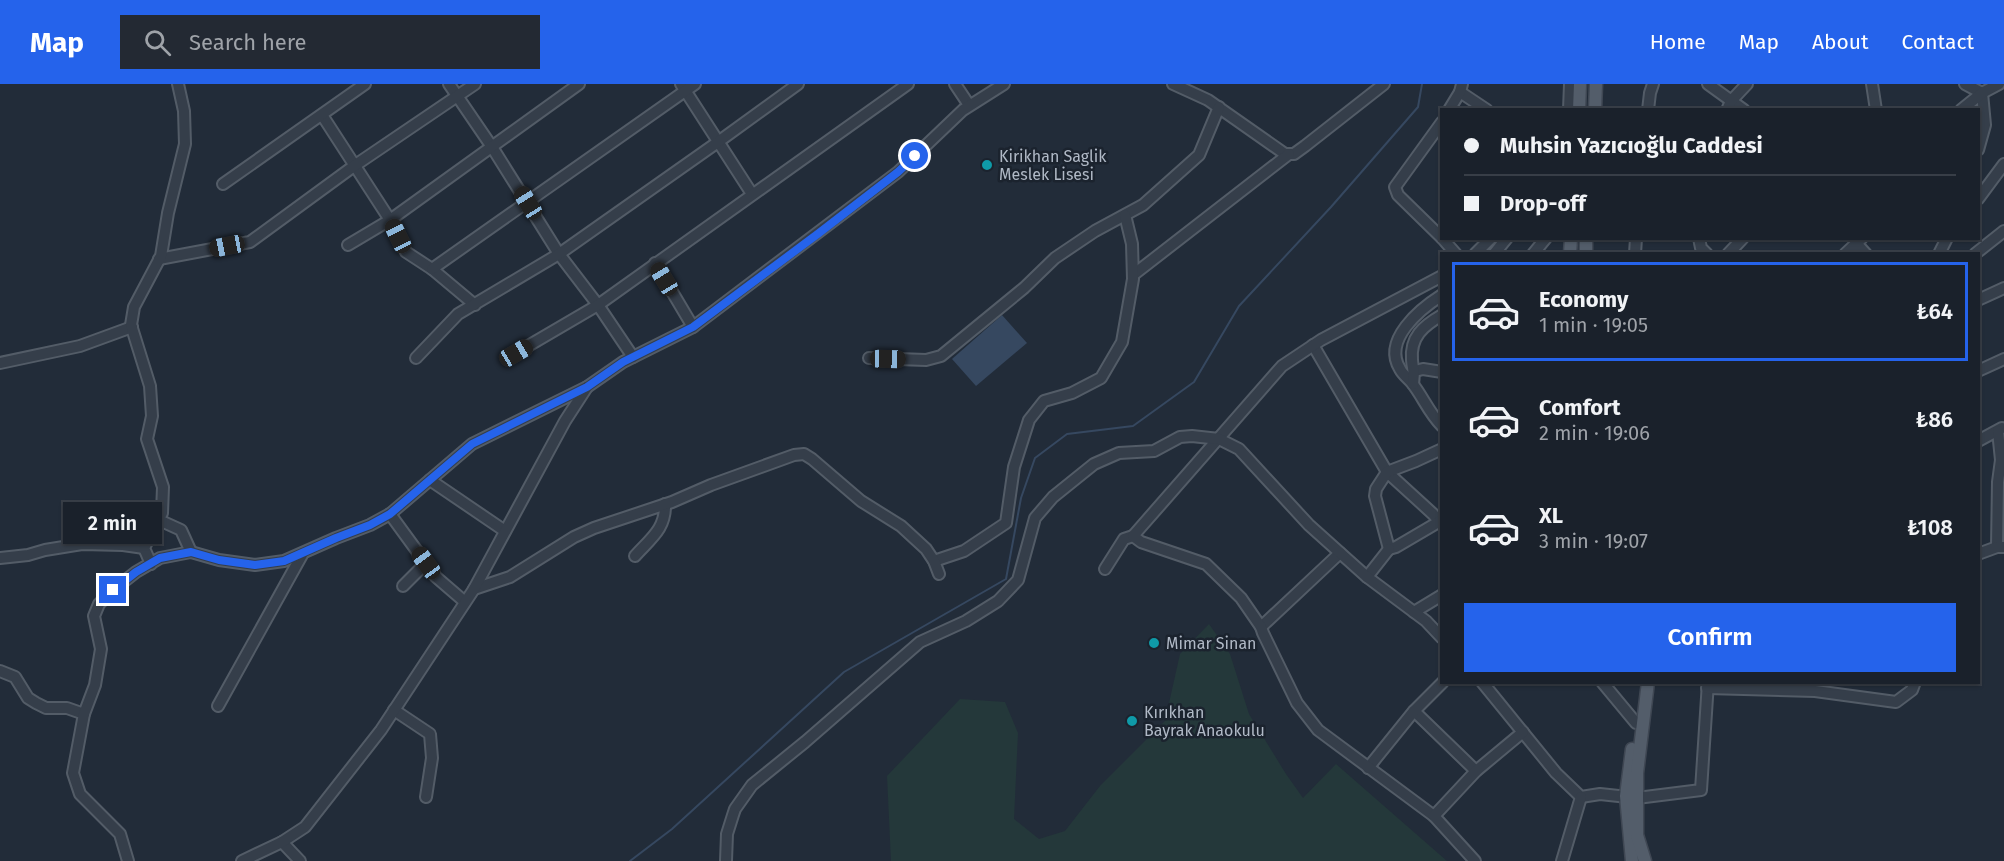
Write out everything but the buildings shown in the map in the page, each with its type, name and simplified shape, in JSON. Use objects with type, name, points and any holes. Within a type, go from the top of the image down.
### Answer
[{"type":"main road","points":[[1579,108],[1580,84]]},
{"type":"main road","points":[[1594,108],[1596,84]]},
{"type":"main road","points":[[1632,861],[1631,797],[1636,723],[1643,684]]},
{"type":"main road","points":[[1645,861],[1637,835],[1631,797],[1637,773],[1648,684]]},
{"type":"street","points":[[144,548],[162,513],[163,487],[147,439],[152,416],[150,386],[132,327],[134,307],[159,259],[185,144],[184,111],[178,84]]},
{"type":"street","points":[[223,184],[365,84]]},
{"type":"street","points":[[449,84],[492,147],[559,254],[598,305],[633,357]]},
{"type":"street","points":[[159,259],[250,242],[354,166],[475,84]]},
{"type":"street","points":[[348,245],[390,220],[579,84]]},
{"type":"street","points":[[432,269],[528,203],[683,87],[695,84]]},
{"type":"street","points":[[416,358],[458,314],[559,254],[798,84]]},
{"type":"street","points":[[516,353],[598,305],[908,84]]},
{"type":"street","points":[[955,84],[969,105]]},
{"type":"street","points":[[128,861],[120,834],[80,794],[73,773],[84,714],[95,685],[101,649],[94,616],[99,604],[113,590],[136,572],[160,558],[191,552],[219,560],[255,565],[284,561],[370,525],[390,514],[472,444],[587,387],[633,357],[693,327],[898,172],[969,105],[1004,84]]},
{"type":"street","points":[[1173,84],[1208,100],[1285,154],[1294,154],[1384,84]]},
{"type":"street","points":[[1569,108],[1570,84]]},
{"type":"street","points":[[1648,108],[1653,84]]},
{"type":"street","points":[[1708,84],[1729,105],[1747,84]]},
{"type":"street","points":[[1872,84],[1876,108]]},
{"type":"street","points":[[1965,84],[1982,93]]},
{"type":"street","points":[[1963,108],[1982,93],[1999,84]]},
{"type":"street","points":[[683,87],[752,194]]},
{"type":"street","points":[[1450,108],[1461,88],[1485,108]]},
{"type":"street","points":[[1980,143],[1985,125],[1982,93]]},
{"type":"street","points":[[869,358],[926,360],[941,356],[1024,288],[1055,258],[1095,231],[1143,206],[1199,155],[1219,107]]},
{"type":"street","points":[[322,115],[390,220],[406,252],[432,269],[475,305]]},
{"type":"street","points":[[1440,125],[1395,187],[1398,195],[1440,236]]},
{"type":"street","points":[[1133,275],[1289,154]]},
{"type":"street","points":[[1980,196],[2004,164]]},
{"type":"street","points":[[934,561],[964,551],[1006,523],[1014,467],[1029,420],[1044,401],[1072,393],[1101,378],[1122,342],[1133,275],[1132,244],[1125,215]]},
{"type":"street","points":[[1978,252],[2004,231]]},
{"type":"street","points":[[1444,240],[1454,252]]},
{"type":"street","points":[[1477,252],[1489,240]]},
{"type":"street","points":[[1496,252],[1505,240]]},
{"type":"street","points":[[1535,252],[1544,240]]},
{"type":"street","points":[[1730,252],[1741,240]]},
{"type":"street","points":[[1847,252],[1859,241]]},
{"type":"street","points":[[655,264],[693,327]]},
{"type":"street","points":[[1105,569],[1124,539],[1133,536],[1282,366],[1313,345],[1440,277]]},
{"type":"street","points":[[1980,299],[2004,288]]},
{"type":"street","points":[[1440,296],[1414,316],[1402,330],[1395,350],[1399,368],[1413,384],[1430,413],[1440,424]]},
{"type":"street","points":[[1413,384],[1415,371],[1411,348],[1417,334],[1425,325],[1440,316]]},
{"type":"street","points":[[0,363],[80,346],[132,327]]},
{"type":"street","points":[[1313,345],[1387,472],[1440,521],[1389,549],[1367,577]]},
{"type":"street","points":[[1980,370],[2004,359]]},
{"type":"street","points":[[1415,371],[1423,369],[1440,372]]},
{"type":"street","points":[[242,861],[282,842],[305,827],[381,730],[474,589],[565,421],[587,387]]},
{"type":"street","points":[[1980,440],[2001,429],[1998,482],[2000,547],[1980,553]]},
{"type":"street","points":[[726,861],[727,834],[735,809],[752,785],[920,642],[966,621],[998,602],[1018,580],[1035,518],[1053,497],[1094,464],[1119,453],[1154,451],[1180,437],[1192,436],[1219,439],[1239,449],[1309,525],[1367,577],[1414,612],[1440,636]]},
{"type":"street","points":[[1389,549],[1375,496],[1376,489],[1387,472],[1440,449]]},
{"type":"street","points":[[474,589],[510,577],[574,537],[616,519],[628,518],[794,455],[804,454],[861,501],[901,526],[926,549],[939,574]]},
{"type":"street","points":[[430,480],[506,531]]},
{"type":"street","points":[[635,556],[661,526],[665,518],[665,504]]},
{"type":"street","points":[[390,514],[436,577],[465,602]]},
{"type":"street","points":[[159,520],[181,530],[191,552]]},
{"type":"street","points":[[1133,536],[1141,542],[1206,564],[1241,598],[1261,627],[1297,703],[1318,730],[1434,816],[1475,861]]},
{"type":"street","points":[[0,558],[82,544],[144,548]]},
{"type":"street","points":[[144,548],[151,564]]},
{"type":"street","points":[[218,706],[303,552]]},
{"type":"street","points":[[1261,627],[1340,553]]},
{"type":"street","points":[[404,586],[426,563]]},
{"type":"street","points":[[1414,612],[1440,596]]},
{"type":"street","points":[[0,671],[15,676],[28,698],[36,704],[46,708],[67,708],[84,714]]},
{"type":"street","points":[[1368,768],[1414,711],[1441,684]]},
{"type":"street","points":[[1487,684],[1556,773],[1581,797]]},
{"type":"street","points":[[1604,684],[1636,723]]},
{"type":"street","points":[[1581,797],[1600,794],[1631,797],[1701,790],[1708,685],[1815,687],[1896,702],[1912,690],[1914,684]]},
{"type":"street","points":[[394,710],[430,734],[432,758],[426,797]]},
{"type":"street","points":[[1414,711],[1476,771]]},
{"type":"street","points":[[1434,816],[1476,771],[1523,732]]},
{"type":"street","points":[[1562,861],[1581,797]]},
{"type":"street","points":[[282,842],[300,861]]},
{"type":"green space","points":[[1209,624],[1230,654],[1249,714],[1303,798],[1336,764],[1447,861],[891,861],[887,776],[960,699],[1005,702],[1018,733],[1014,819],[1039,839],[1065,831],[1100,786],[1165,721],[1180,654]]},
{"type":"water","points":[[1002,315],[1027,343],[976,386],[952,359]]},
{"type":"waterway","points":[[630,861],[672,829],[844,672],[1006,579],[1021,498],[1035,458],[1067,434],[1133,426],[1194,382],[1239,306],[1331,207],[1418,107],[1422,84]]},
{"type":"place","name":"Kirikhan Saglik Meslek Lisesi","points":[[987,165]]},
{"type":"place","name":"Mimar Sinan","points":[[1154,643]]},
{"type":"place","name":"Kırıkhan Bayrak Anaokulu","points":[[1132,721]]},
{"type":"route","points":[[113,590],[136,572],[160,558],[191,552],[219,560],[255,565],[284,561],[370,525],[390,514],[472,444],[587,387],[623,362],[693,327],[819,233],[898,172],[915,156]]}]
